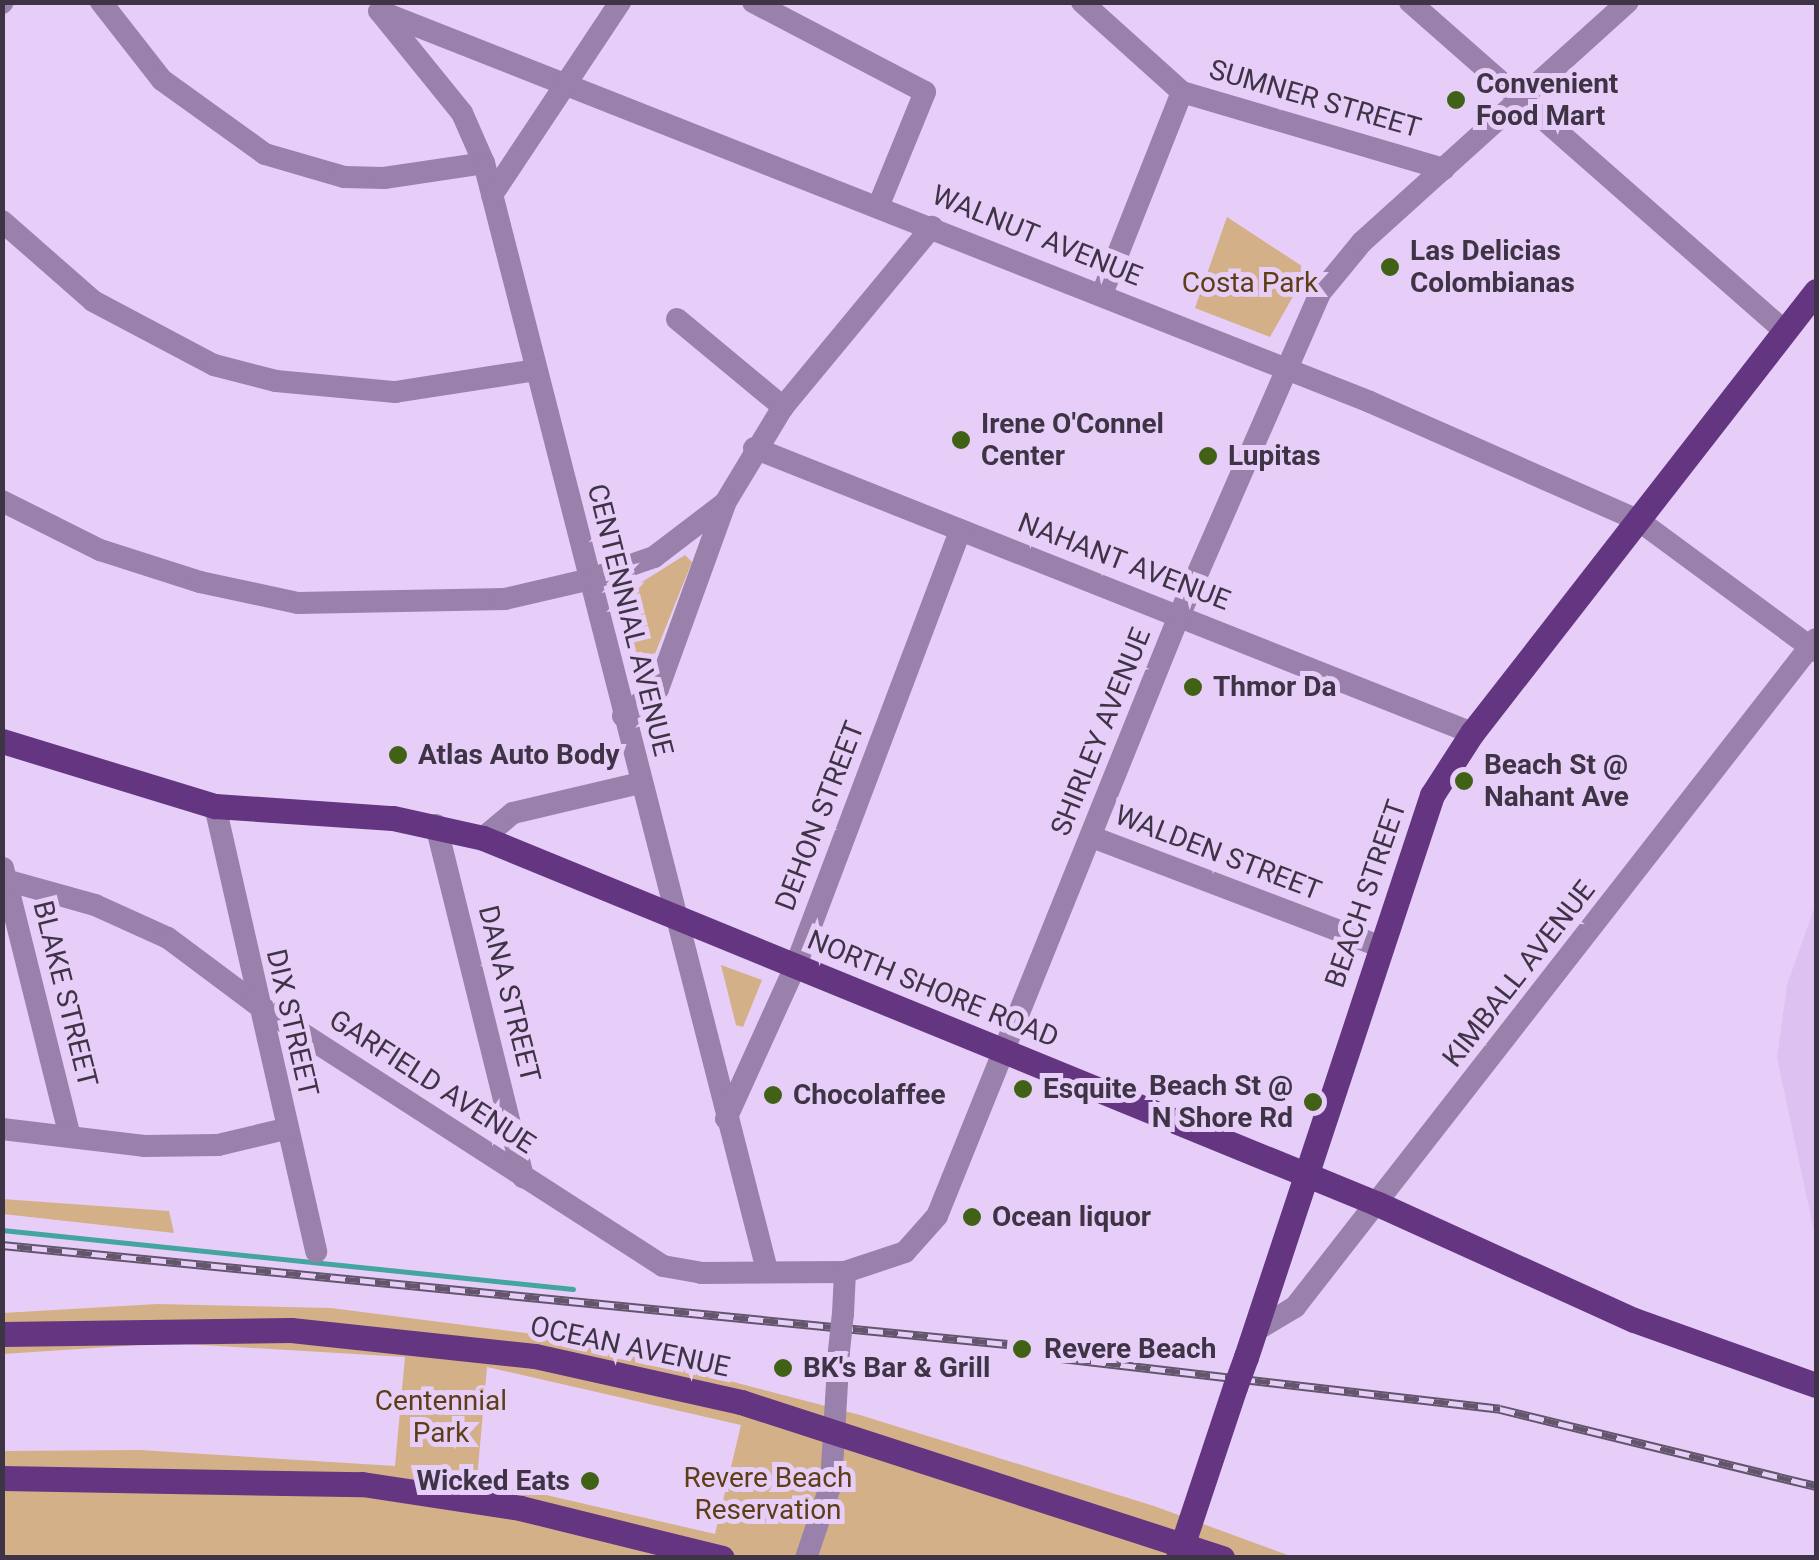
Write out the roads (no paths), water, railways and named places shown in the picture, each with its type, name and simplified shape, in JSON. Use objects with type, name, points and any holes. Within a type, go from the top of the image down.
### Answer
[{"type":"main road","name":"BEACH STREET","points":[[1180,1550],[1426,808],[1472,733],[1816,290]]},
{"type":"main road","name":"NORTH SHORE ROAD","points":[[2,741],[215,806],[436,825],[484,838],[1378,1204],[1634,1320],[1816,1384]]},
{"type":"main road","name":"OCEAN AVENUE","points":[[2,1334],[226,1328],[412,1340],[637,1376],[833,1431],[1180,1550],[1222,1558]]},
{"type":"main road","points":[[2,1478],[322,1480],[520,1508],[722,1558]]},
{"type":"street","points":[[101,2],[162,80],[264,154],[344,176],[384,178],[484,163]]},
{"type":"street","points":[[492,194],[620,2]]},
{"type":"street","points":[[753,2],[925,92],[880,206]]},
{"type":"street","name":"SUMNER STREET","points":[[1082,2],[1182,92],[1444,169]]},
{"type":"street","points":[[1410,2],[1785,331]]},
{"type":"street","name":"SHIRLEY AVENUE","points":[[845,1272],[905,1252],[931,1226],[1283,368],[1338,268],[1628,2]]},
{"type":"street","name":"CENTENNIAL AVENUE","points":[[376,7],[462,113],[484,163],[767,1270]]},
{"type":"street","name":"WALNUT AVENUE","points":[[376,7],[1102,294],[1638,520],[1815,646]]},
{"type":"street","points":[[1102,294],[1182,92]]},
{"type":"street","points":[[2,221],[94,300],[214,365],[276,380],[395,392],[535,370]]},
{"type":"street","points":[[623,716],[658,688],[725,502],[754,448],[783,407],[932,226]]},
{"type":"street","points":[[676,319],[783,407]]},
{"type":"street","name":"NAHANT AVENUE","points":[[754,448],[1472,733]]},
{"type":"street","points":[[2,502],[100,550],[200,582],[298,603],[505,599],[590,579],[654,557],[725,502]]},
{"type":"street","name":"DEHON STREET","points":[[726,1119],[796,966],[960,530]]},
{"type":"street","name":"KIMBALL AVENUE","points":[[1255,1331],[1295,1307],[1815,646]]},
{"type":"street","points":[[484,838],[513,813],[640,784]]},
{"type":"street","name":"DIX STREET","points":[[215,806],[255,1003],[316,1252]]},
{"type":"street","name":"DANA STREET","points":[[436,825],[523,1178]]},
{"type":"street","name":"WALDEN STREET","points":[[1092,837],[1378,946]]},
{"type":"street","name":"GARFIELD AVENUE","points":[[3,877],[96,905],[168,938],[255,1003],[662,1266],[700,1273],[845,1272]]},
{"type":"street","name":"BLAKE STREET","points":[[3,877],[70,1136]]},
{"type":"street","points":[[2,1129],[144,1146],[218,1144],[285,1129]]},
{"type":"street","points":[[806,1558],[831,1484],[845,1272]]},
{"type":"waterway","points":[[2,1230],[573,1289]]},
{"type":"railway","points":[[2,1245],[1007,1344]]},
{"type":"railway","points":[[1061,1358],[1500,1409],[1816,1486]]},
{"type":"place","name":"Convenient Food Mart","points":[[1456,100]]},
{"type":"place","name":"Las Delicias Colombianas","points":[[1390,267]]},
{"type":"place","name":"Irene O'Connel Center","points":[[961,440]]},
{"type":"place","name":"Lupitas","points":[[1208,456]]},
{"type":"place","name":"Thmor Da","points":[[1193,687]]},
{"type":"place","name":"Atlas Auto Body","points":[[398,755]]},
{"type":"place","name":"Beach St @ Nahant Ave","points":[[1464,781]]},
{"type":"place","name":"Esquite","points":[[1023,1089]]},
{"type":"place","name":"Chocolaffee","points":[[773,1095]]},
{"type":"place","name":"Beach St @ N Shore Rd","points":[[1313,1102]]},
{"type":"place","name":"Ocean liquor","points":[[972,1217]]},
{"type":"place","name":"Revere Beach","points":[[1022,1349]]},
{"type":"place","name":"BK's Bar & Grill","points":[[783,1368]]},
{"type":"place","name":"Wicked Eats","points":[[590,1481]]},
{"type":"park label","name":"Costa Park","points":[[1250,283]]},
{"type":"park label","name":"Centennial Park","points":[[441,1417]]},
{"type":"park label","name":"Revere Beach Reservation","points":[[768,1494]]}]
